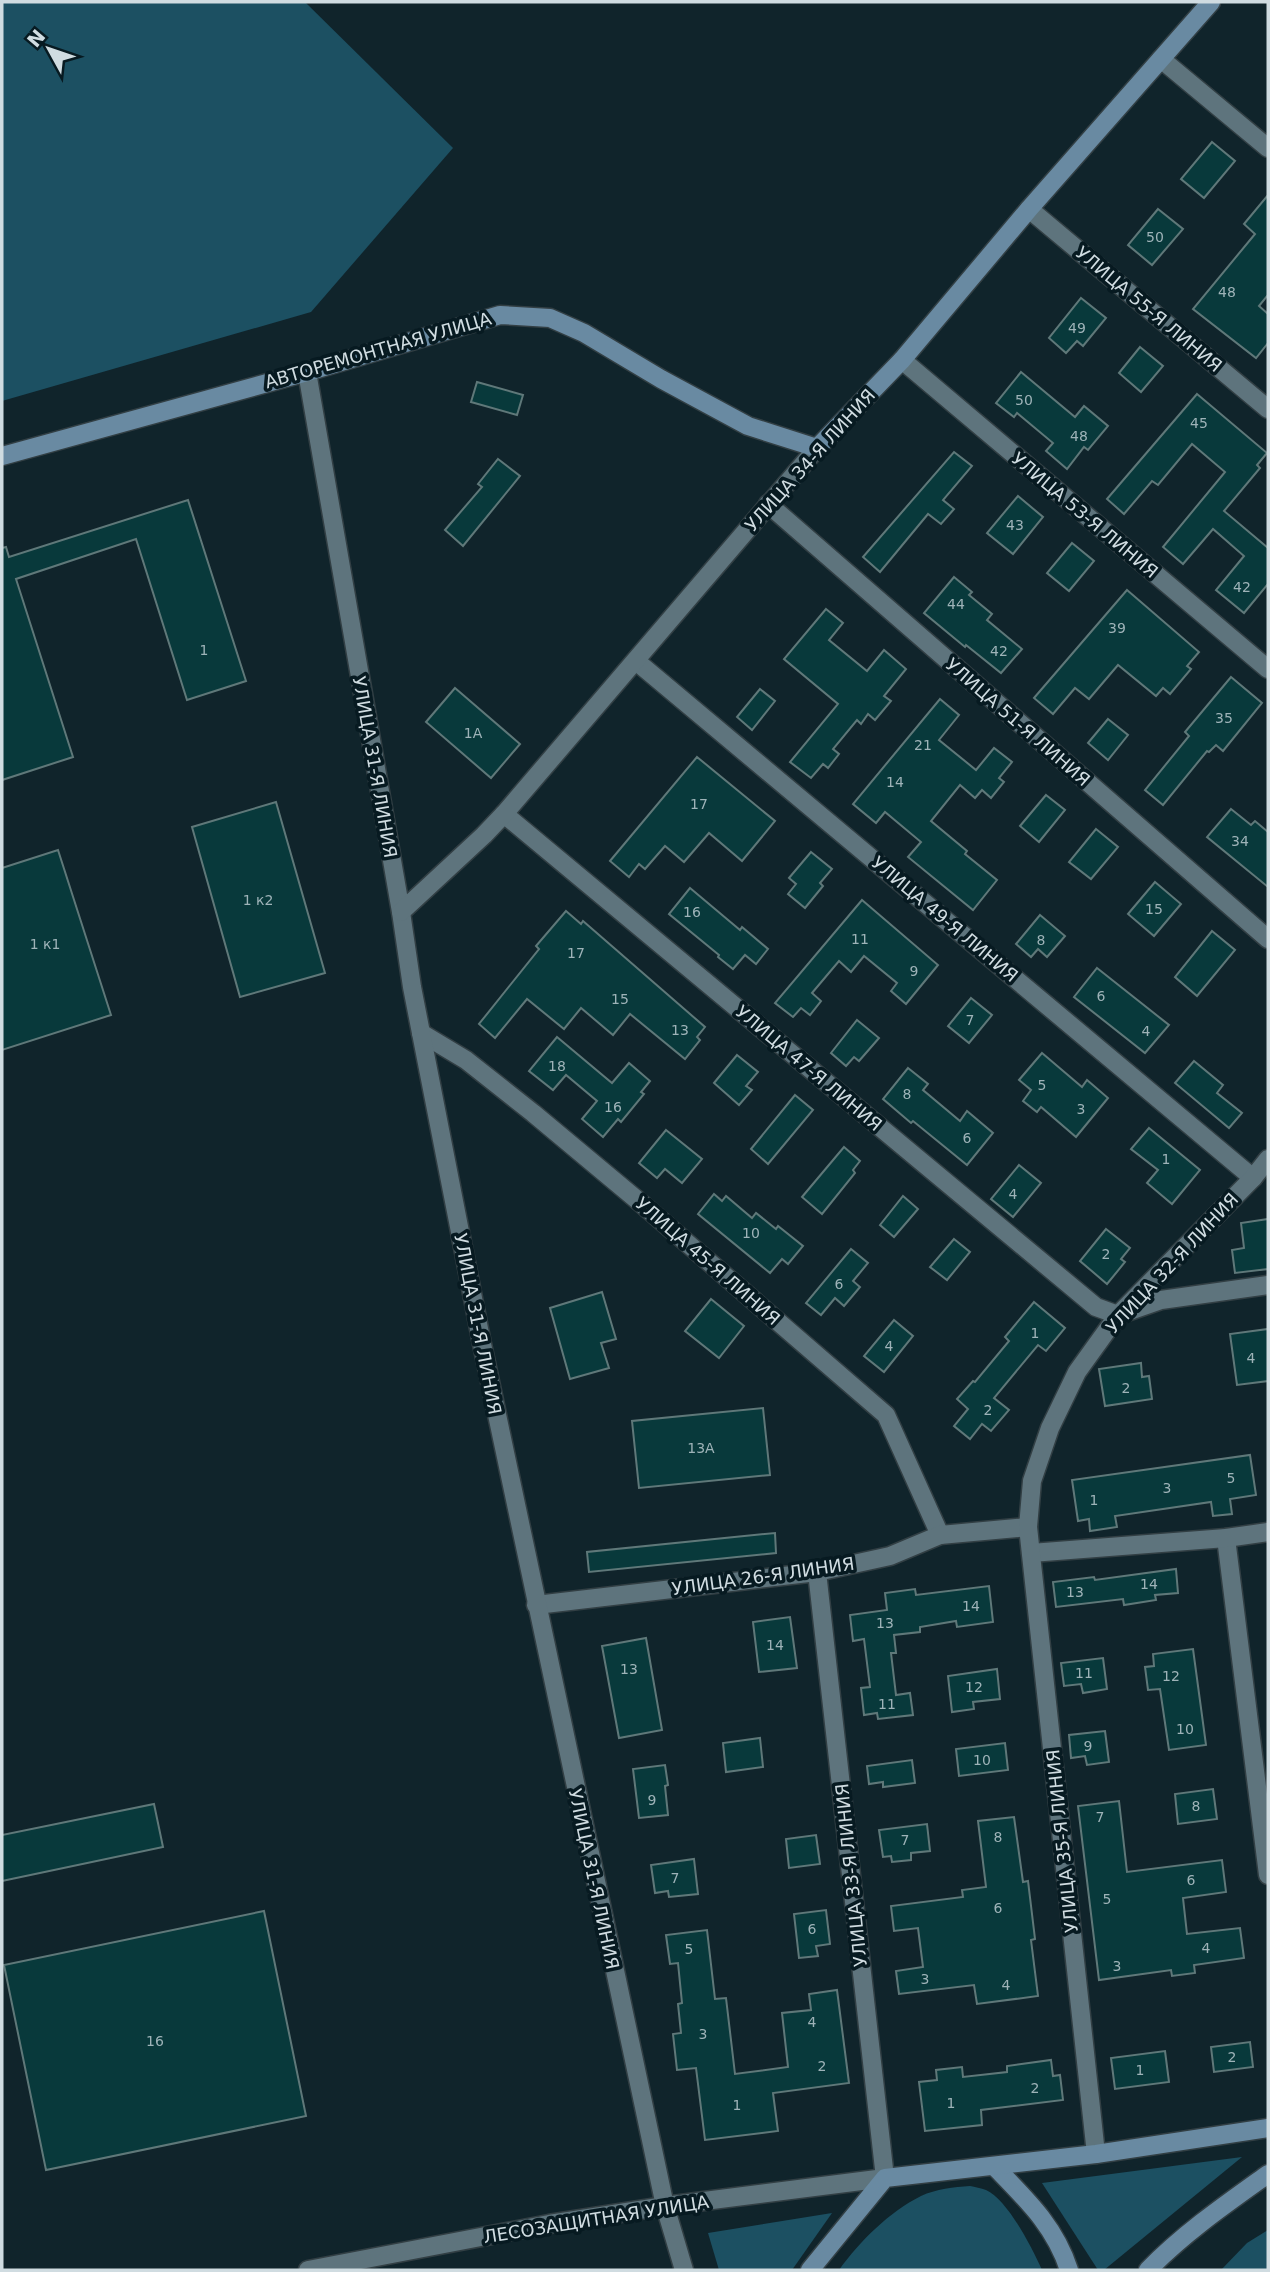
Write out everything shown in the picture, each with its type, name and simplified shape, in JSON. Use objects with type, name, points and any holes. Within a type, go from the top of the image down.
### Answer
[{"type":"main road","name":"УЛИЦА 34-Я ЛИНИЯ","points":[[817,448],[902,360],[1211,2]]},
{"type":"main road","name":"АВТОРЕМОНТНАЯ УЛИЦА","points":[[2,456],[307,372],[500,315],[550,318],[584,333],[748,426],[817,448]]},
{"type":"main road","points":[[810,2270],[885,2178],[1096,2154],[1268,2128]]},
{"type":"main road","points":[[994,2166],[1044,2220],[1061,2247],[1069,2270]]},
{"type":"main road","points":[[1148,2270],[1197,2225],[1268,2174]]},
{"type":"street","points":[[1161,59],[1268,148]]},
{"type":"street","name":"УЛИЦА 55-Я ЛИНИЯ","points":[[1030,209],[1268,409]]},
{"type":"street","name":"УЛИЦА 53-Я ЛИНИЯ","points":[[902,360],[1268,669]]},
{"type":"street","name":"УЛИЦА 31-Я ЛИНИЯ","points":[[307,372],[412,987],[482,1343],[665,2206],[684,2270]]},
{"type":"street","name":"УЛИЦА 34-Я ЛИНИЯ","points":[[401,912],[504,814],[817,448]]},
{"type":"street","name":"УЛИЦА 51-Я ЛИНИЯ","points":[[768,504],[1268,939]]},
{"type":"street","name":"УЛИЦА 49-Я ЛИНИЯ","points":[[636,661],[1253,1178]]},
{"type":"street","name":"УЛИЦА 47-Я ЛИНИЯ","points":[[504,814],[1096,1307],[1118,1315]]},
{"type":"street","name":"УЛИЦА 45-Я ЛИНИЯ","points":[[421,1033],[466,1060],[533,1113],[886,1415],[940,1535]]},
{"type":"street","name":"УЛИЦА 32-Я ЛИНИЯ","points":[[1028,1527],[1032,1481],[1051,1428],[1077,1372],[1118,1315],[1268,1160]]},
{"type":"street","points":[[1118,1315],[1161,1300],[1268,1285]]},
{"type":"street","name":"УЛИЦА 26-Я ЛИНИЯ","points":[[536,1605],[817,1572],[890,1556],[940,1535],[1028,1527]]},
{"type":"street","name":"УЛИЦА 35-Я ЛИНИЯ","points":[[1028,1527],[1096,2154]]},
{"type":"street","points":[[1031,1553],[1226,1538],[1268,1532]]},
{"type":"street","points":[[1226,1538],[1268,1875]]},
{"type":"street","name":"УЛИЦА 33-Я ЛИНИЯ","points":[[817,1572],[885,2178]]},
{"type":"street","name":"ЛЕСОЗАЩИТНАЯ УЛИЦА","points":[[308,2270],[549,2224],[885,2178]]},
{"type":"shaded area","points":[[2,2],[305,2],[453,148],[311,312],[2,401]]},
{"type":"shaded area","points":[[1242,2157],[1104,2270],[1098,2270],[1042,2183]]},
{"type":"shaded area","points":[[970,2186],[986,2190],[1003,2204],[1042,2270],[839,2270],[856,2248],[898,2210],[933,2192]]},
{"type":"shaded area","points":[[832,2213],[792,2270],[719,2270],[708,2233]]},
{"type":"shaded area","points":[[1268,2230],[1268,2270],[1221,2270],[1247,2243]]},
{"type":"building","points":[[1212,142],[1235,161],[1204,198],[1181,179]]},
{"type":"building","points":[[1268,195],[1268,295],[1259,306],[1268,314],[1268,343],[1256,358],[1193,309],[1255,234],[1244,224]]},
{"type":"building","points":[[1158,209],[1183,229],[1152,265],[1128,245]]},
{"type":"building","points":[[1081,298],[1106,318],[1083,346],[1077,341],[1066,353],[1049,338]]},
{"type":"building","points":[[1140,347],[1163,366],[1141,392],[1119,373]]},
{"type":"building","points":[[1021,372],[1075,417],[1084,406],[1108,426],[1088,450],[1084,447],[1067,469],[1046,451],[1053,443],[1017,413],[1014,417],[996,403]]},
{"type":"building","points":[[477,382],[523,395],[517,415],[471,402]]},
{"type":"building","points":[[1197,394],[1267,453],[1257,465],[1260,468],[1224,511],[1268,548],[1268,584],[1244,613],[1216,590],[1244,556],[1213,529],[1183,564],[1163,547],[1225,472],[1192,444],[1158,485],[1152,481],[1124,514],[1107,499]]},
{"type":"building","points":[[954,452],[972,466],[943,500],[954,509],[941,524],[928,514],[880,572],[863,557]]},
{"type":"building","points":[[498,459],[520,476],[463,546],[445,530],[482,487],[478,484]]},
{"type":"building","points":[[1018,496],[1043,517],[1013,554],[987,533]]},
{"type":"building","points":[[188,500],[246,681],[187,700],[136,539],[16,579],[73,757],[2,780],[2,548],[6,547],[9,557]]},
{"type":"building","points":[[1072,543],[1094,561],[1069,591],[1047,573]]},
{"type":"building","points":[[954,577],[972,592],[969,595],[992,614],[987,620],[1022,649],[1001,673],[924,613]]},
{"type":"building","points":[[1127,590],[1199,652],[1187,666],[1191,669],[1170,694],[1163,688],[1156,696],[1118,665],[1089,699],[1075,688],[1053,714],[1034,698]]},
{"type":"building","points":[[826,609],[843,623],[829,640],[867,671],[884,650],[906,669],[884,696],[891,701],[875,720],[868,714],[861,724],[857,720],[833,749],[839,754],[828,768],[823,764],[811,778],[790,762],[838,704],[784,659]]},
{"type":"building","points":[[1231,677],[1262,703],[1223,751],[1216,745],[1207,751],[1163,805],[1145,790],[1189,736],[1185,732]]},
{"type":"building","points":[[455,688],[520,744],[491,778],[426,722]]},
{"type":"building","points":[[760,689],[775,701],[752,730],[737,717]]},
{"type":"building","points":[[940,699],[959,715],[939,740],[976,770],[994,748],[1012,762],[999,778],[1004,782],[991,798],[982,790],[975,798],[960,785],[931,821],[997,880],[973,910],[908,857],[921,842],[885,812],[876,823],[853,804]]},
{"type":"building","points":[[1108,719],[1128,735],[1108,760],[1088,743]]},
{"type":"building","points":[[697,757],[775,821],[742,861],[709,833],[684,862],[665,846],[645,869],[639,864],[629,877],[610,861]]},
{"type":"building","points":[[1046,795],[1065,810],[1039,842],[1020,826]]},
{"type":"building","points":[[276,802],[325,973],[240,997],[192,827]]},
{"type":"building","points":[[1231,809],[1251,825],[1255,821],[1268,832],[1268,887],[1207,837]]},
{"type":"building","points":[[1096,829],[1118,847],[1091,879],[1069,862]]},
{"type":"building","points":[[58,850],[111,1015],[2,1050],[2,868]]},
{"type":"building","points":[[811,852],[832,869],[820,883],[823,886],[805,908],[788,894],[796,884],[789,878]]},
{"type":"building","points":[[1155,882],[1181,904],[1154,936],[1128,914]]},
{"type":"building","points":[[690,888],[740,930],[742,927],[768,949],[756,964],[745,955],[733,969],[669,914]]},
{"type":"building","points":[[862,900],[938,965],[906,1004],[891,991],[897,983],[864,956],[851,972],[839,961],[812,993],[821,1001],[810,1015],[801,1008],[793,1017],[775,1003]]},
{"type":"building","points":[[566,911],[581,924],[583,921],[705,1027],[697,1037],[700,1040],[685,1059],[630,1014],[613,1035],[581,1008],[564,1029],[527,999],[495,1038],[479,1024],[539,949],[536,946]]},
{"type":"building","points":[[1040,915],[1065,936],[1047,957],[1038,949],[1031,957],[1016,944]]},
{"type":"building","points":[[1212,931],[1235,950],[1197,996],[1175,977]]},
{"type":"building","points":[[1097,968],[1169,1025],[1145,1053],[1074,997]]},
{"type":"building","points":[[971,998],[992,1015],[969,1043],[948,1026]]},
{"type":"building","points":[[857,1020],[879,1038],[859,1061],[854,1057],[846,1066],[831,1053]]},
{"type":"building","points":[[557,1037],[612,1083],[629,1063],[650,1081],[641,1092],[644,1094],[621,1122],[618,1119],[603,1137],[582,1119],[597,1101],[566,1075],[553,1090],[529,1071]]},
{"type":"building","points":[[1042,1053],[1082,1087],[1087,1080],[1108,1098],[1076,1137],[1041,1107],[1037,1112],[1023,1101],[1031,1090],[1019,1080]]},
{"type":"building","points":[[737,1055],[758,1072],[746,1086],[752,1090],[739,1105],[714,1083]]},
{"type":"building","points":[[1194,1061],[1223,1085],[1217,1093],[1242,1113],[1229,1128],[1175,1083]]},
{"type":"building","points":[[908,1068],[928,1084],[923,1090],[960,1121],[967,1111],[993,1133],[967,1165],[883,1099]]},
{"type":"building","points":[[795,1095],[813,1110],[768,1164],[751,1149]]},
{"type":"building","points":[[1149,1128],[1200,1170],[1172,1204],[1147,1183],[1158,1170],[1131,1149]]},
{"type":"building","points":[[666,1130],[702,1159],[682,1183],[665,1169],[657,1178],[639,1163]]},
{"type":"building","points":[[844,1147],[860,1161],[853,1170],[855,1173],[822,1214],[802,1197]]},
{"type":"building","points":[[1019,1165],[1041,1183],[1013,1217],[991,1199]]},
{"type":"building","points":[[714,1194],[722,1201],[726,1196],[752,1218],[756,1213],[803,1246],[788,1264],[782,1259],[770,1273],[698,1214]]},
{"type":"building","points":[[903,1196],[918,1209],[894,1237],[880,1225]]},
{"type":"building","points":[[1268,1219],[1268,1269],[1235,1273],[1232,1250],[1244,1248],[1241,1223]]},
{"type":"building","points":[[1106,1229],[1130,1248],[1121,1259],[1125,1262],[1107,1284],[1080,1261]]},
{"type":"building","points":[[954,1239],[970,1252],[947,1280],[930,1267]]},
{"type":"building","points":[[851,1249],[868,1263],[853,1281],[860,1287],[844,1306],[835,1298],[821,1315],[806,1303]]},
{"type":"building","points":[[602,1292],[616,1339],[601,1343],[609,1368],[570,1379],[550,1308]]},
{"type":"building","points":[[711,1299],[744,1326],[719,1358],[685,1331]]},
{"type":"building","points":[[1034,1302],[1065,1328],[1046,1351],[1038,1345],[994,1398],[1009,1410],[991,1431],[982,1424],[970,1439],[954,1426],[968,1409],[957,1399],[1009,1341],[1005,1337]]},
{"type":"building","points":[[894,1320],[913,1336],[884,1372],[864,1356]]},
{"type":"building","points":[[1268,1329],[1268,1381],[1237,1385],[1230,1334]]},
{"type":"building","points":[[1141,1363],[1142,1377],[1149,1376],[1152,1399],[1105,1406],[1099,1369]]},
{"type":"building","points":[[763,1408],[770,1475],[639,1488],[632,1421]]},
{"type":"building","points":[[1250,1455],[1256,1495],[1230,1499],[1232,1514],[1213,1516],[1211,1502],[1115,1516],[1117,1527],[1090,1531],[1089,1519],[1078,1521],[1072,1480]]},
{"type":"building","points":[[775,1533],[776,1553],[589,1572],[587,1552]]},
{"type":"building","points":[[1176,1569],[1178,1593],[1155,1595],[1156,1600],[1124,1605],[1123,1599],[1056,1607],[1053,1582],[1094,1577],[1095,1580]]},
{"type":"building","points":[[989,1586],[993,1622],[957,1627],[956,1621],[920,1627],[920,1632],[894,1635],[896,1653],[891,1653],[896,1695],[910,1693],[913,1715],[878,1719],[877,1713],[864,1715],[861,1688],[870,1687],[864,1639],[853,1641],[850,1615],[887,1610],[885,1593],[915,1589],[916,1595]]},
{"type":"building","points":[[790,1617],[797,1668],[759,1672],[753,1622]]},
{"type":"building","points":[[646,1638],[662,1730],[619,1738],[602,1646]]},
{"type":"building","points":[[1193,1649],[1206,1745],[1169,1750],[1160,1689],[1148,1690],[1145,1667],[1154,1666],[1153,1654]]},
{"type":"building","points":[[1103,1658],[1107,1689],[1083,1693],[1081,1684],[1064,1686],[1061,1663]]},
{"type":"building","points":[[997,1669],[1000,1699],[973,1702],[974,1709],[952,1712],[948,1676]]},
{"type":"building","points":[[1105,1731],[1109,1762],[1087,1765],[1085,1756],[1071,1758],[1069,1735]]},
{"type":"building","points":[[760,1738],[763,1767],[726,1772],[723,1743]]},
{"type":"building","points":[[1005,1743],[1008,1770],[959,1776],[956,1749]]},
{"type":"building","points":[[912,1760],[915,1783],[883,1787],[883,1782],[869,1784],[867,1766]]},
{"type":"building","points":[[665,1765],[668,1815],[639,1818],[633,1769]]},
{"type":"building","points":[[1213,1789],[1217,1819],[1178,1824],[1175,1794]]},
{"type":"building","points":[[1119,1801],[1127,1872],[1222,1860],[1226,1892],[1183,1898],[1187,1934],[1240,1928],[1244,1958],[1194,1965],[1195,1973],[1172,1976],[1171,1970],[1099,1980],[1078,1806]]},
{"type":"building","points":[[154,1804],[163,1847],[2,1881],[2,1835]]},
{"type":"building","points":[[1014,1817],[1023,1882],[1028,1881],[1035,1939],[1031,1940],[1038,1996],[977,2004],[974,1985],[899,1994],[896,1971],[923,1967],[918,1928],[894,1931],[891,1906],[963,1897],[962,1890],[986,1887],[978,1821]]},
{"type":"building","points":[[927,1824],[930,1851],[911,1853],[911,1860],[892,1862],[891,1856],[883,1857],[879,1830]]},
{"type":"building","points":[[816,1835],[820,1864],[789,1868],[786,1839]]},
{"type":"building","points":[[694,1859],[698,1894],[669,1897],[668,1891],[655,1893],[651,1865]]},
{"type":"building","points":[[826,1910],[830,1944],[816,1946],[818,1956],[799,1958],[794,1914]]},
{"type":"building","points":[[264,1911],[306,2116],[46,2170],[4,1965]]},
{"type":"building","points":[[707,1930],[715,1999],[726,1998],[735,2074],[788,2067],[782,2013],[811,2010],[809,1994],[837,1990],[849,2083],[773,2093],[778,2131],[705,2140],[696,2068],[677,2070],[673,2034],[681,2033],[678,2004],[682,2003],[678,1963],[670,1964],[666,1935]]},
{"type":"building","points":[[1250,2042],[1253,2067],[1214,2072],[1211,2047]]},
{"type":"building","points":[[1165,2051],[1169,2082],[1115,2089],[1111,2058]]},
{"type":"building","points":[[1051,2060],[1053,2076],[1060,2075],[1063,2100],[981,2110],[982,2125],[925,2131],[919,2082],[937,2080],[936,2070],[962,2067],[963,2077],[1007,2072],[1007,2066]]}]
